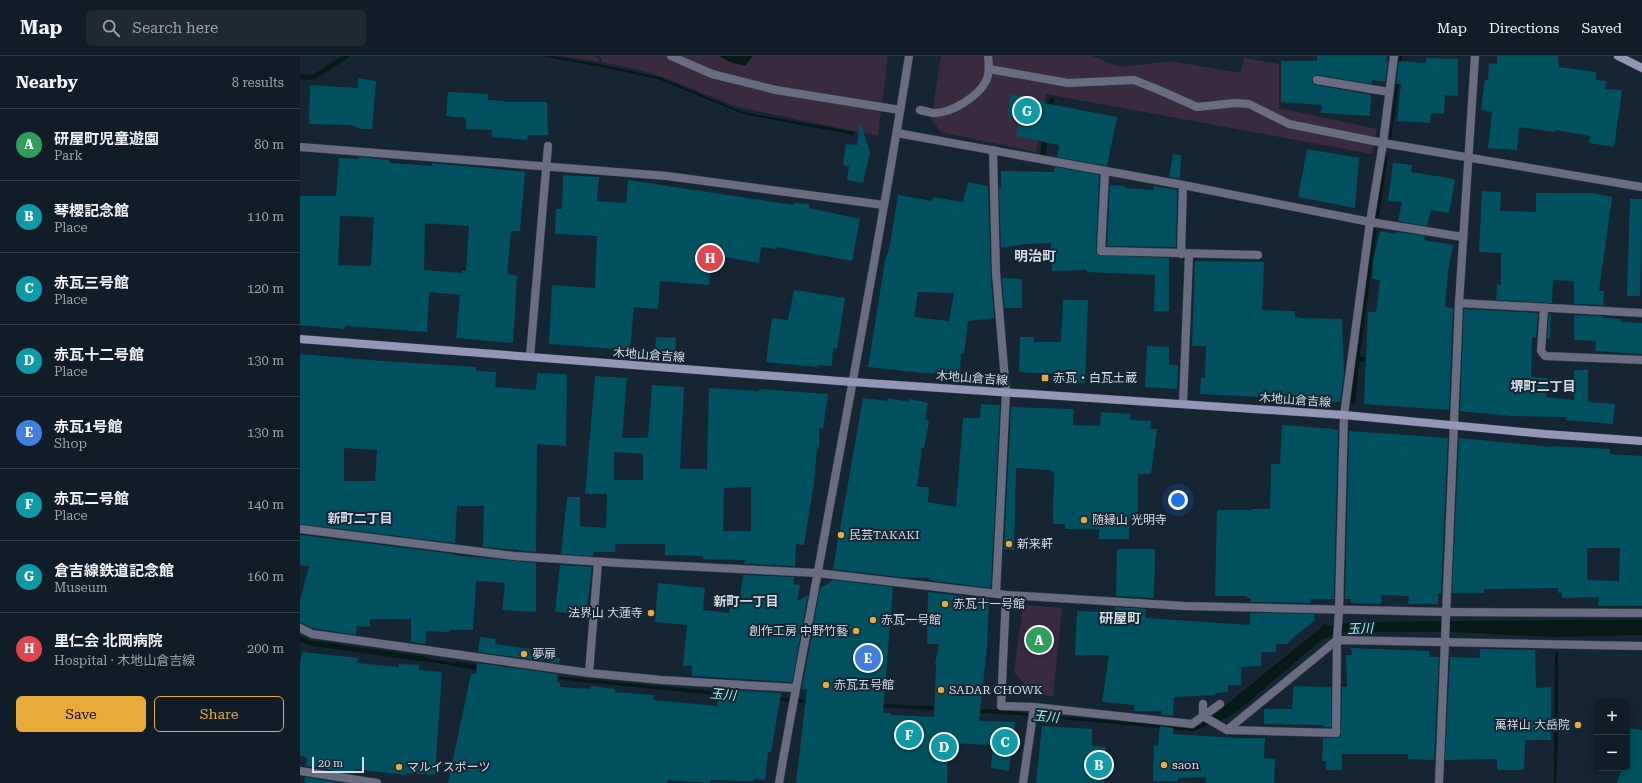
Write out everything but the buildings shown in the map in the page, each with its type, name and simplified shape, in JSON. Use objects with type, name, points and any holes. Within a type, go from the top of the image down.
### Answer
[{"type":"main road","points":[[1618,56],[1642,68]]},
{"type":"main road","name":"木地山倉吉線","points":[[300,340],[852,382],[1344,415],[1545,434],[1642,440]]},
{"type":"street","points":[[672,56],[712,74],[776,90],[900,110]]},
{"type":"street","points":[[779,783],[795,688],[897,133],[909,56]]},
{"type":"street","points":[[920,110],[934,113],[956,107],[972,98],[987,80],[989,69],[988,56]]},
{"type":"street","points":[[1203,716],[1227,730],[1336,733],[1337,640],[1344,415],[1394,56]]},
{"type":"street","points":[[1439,783],[1459,303],[1475,56]]},
{"type":"street","points":[[989,69],[1068,83],[1134,80],[1197,107],[1234,103],[1249,104],[1289,124],[1383,143],[1642,187]]},
{"type":"street","points":[[1317,80],[1389,92]]},
{"type":"street","points":[[897,133],[1183,185],[1370,222],[1464,237]]},
{"type":"street","points":[[530,357],[548,146]]},
{"type":"street","points":[[300,147],[547,165],[667,176],[884,205]]},
{"type":"street","points":[[993,150],[996,273],[1006,392],[996,593]]},
{"type":"street","points":[[1105,171],[1101,251],[1258,256]]},
{"type":"street","points":[[1183,185],[1185,254],[1183,404]]},
{"type":"street","points":[[1459,303],[1642,313]]},
{"type":"street","points":[[1544,308],[1541,351],[1545,356],[1642,360]]},
{"type":"street","points":[[300,529],[514,556],[598,562],[817,573],[1006,595],[1185,606],[1447,612],[1642,613]]},
{"type":"street","points":[[589,673],[598,562]]},
{"type":"street","points":[[1006,595],[1001,706],[1034,707],[1192,724],[1220,704]]},
{"type":"street","points":[[300,628],[312,634],[589,673],[662,680],[795,688]]},
{"type":"street","points":[[1227,730],[1337,640],[1642,646]]},
{"type":"street","points":[[1203,704],[1203,716]]},
{"type":"street","points":[[1023,783],[1034,707]]},
{"type":"street","points":[[300,771],[378,783]]},
{"type":"shaded area","points":[[561,56],[593,56],[597,57],[600,62]]},
{"type":"shaded area","points":[[600,56],[888,56],[878,136],[737,107],[668,79],[644,71],[602,62]]},
{"type":"shaded area","points":[[941,56],[1092,56],[1120,67],[1170,61],[1241,73],[1244,58],[1279,64],[1279,108],[1377,129],[1372,154],[1046,94],[1036,152],[941,132],[931,119]]},
{"type":"shaded area","points":[[1023,605],[1062,608],[1053,697],[1030,691],[1014,672]]},
{"type":"water","points":[[541,56],[552,56],[598,64],[659,77],[743,112],[855,132],[854,135],[743,114],[658,79]]},
{"type":"water","points":[[719,56],[753,56],[745,66],[730,62]]},
{"type":"water","points":[[1400,56],[1402,56],[1391,140],[1389,139]]},
{"type":"water","points":[[1642,620],[1642,635],[1554,637],[1451,632],[1345,632],[1334,634],[1320,641],[1239,710],[1226,718],[1193,731],[1017,715],[776,701],[511,675],[511,672],[806,700],[1002,710],[1043,715],[1193,727],[1216,713],[1323,626],[1323,624],[1327,624],[1327,626],[1356,622]]},
{"type":"water","points":[[1555,652],[1558,652],[1558,740],[1556,783],[1554,783]]},
{"type":"water","points":[[418,657],[463,664],[463,667],[417,660]]},
{"type":"waterway","points":[[300,77],[314,77],[347,56]]},
{"type":"waterway","points":[[1050,109],[1052,100]]},
{"type":"waterway","points":[[1043,154],[1045,137]]},
{"type":"waterway","points":[[1377,215],[1385,157]]},
{"type":"waterway","points":[[1353,402],[1357,357],[1374,231]]},
{"type":"waterway","points":[[1356,359],[1371,360]]},
{"type":"waterway","points":[[300,639],[310,643],[424,659]]},
{"type":"waterway","name":"玉川","points":[[457,664],[483,669]]},
{"type":"place","name":"倉吉線鉄道記念館","points":[[1027,111]]},
{"type":"place","name":"里仁会 北岡病院","points":[[710,258]]},
{"type":"place","name":"赤瓦・白瓦土蔵","points":[[1045,378]]},
{"type":"place","name":"随縁山 光明寺","points":[[1084,520]]},
{"type":"place","name":"民芸TAKAKI","points":[[841,535]]},
{"type":"place","name":"新来軒","points":[[1009,544]]},
{"type":"place","name":"赤瓦十一号館","points":[[945,604]]},
{"type":"place","name":"法界山 大蓮寺","points":[[651,613]]},
{"type":"place","name":"赤瓦一号館","points":[[873,620]]},
{"type":"place","name":"創作工房 中野竹藝","points":[[856,631]]},
{"type":"place","name":"研屋町児童遊園","points":[[1039,640]]},
{"type":"place","name":"夢扉","points":[[524,654]]},
{"type":"place","name":"赤瓦1号館","points":[[868,658]]},
{"type":"place","name":"赤瓦五号館","points":[[826,685]]},
{"type":"place","name":"SADAR CHOWK","points":[[941,690]]},
{"type":"place","name":"萬祥山 大岳院","points":[[1578,725]]},
{"type":"place","name":"赤瓦二号館","points":[[909,735]]},
{"type":"place","name":"赤瓦三号館","points":[[1005,742]]},
{"type":"place","name":"赤瓦十二号館","points":[[944,747]]},
{"type":"place","name":"琴櫻記念館","points":[[1099,765]]},
{"type":"place","name":"saon","points":[[1164,765]]},
{"type":"place","name":"マルイスポーツ","points":[[399,767]]},
{"type":"district","name":"明治町","points":[[1035,256]]},
{"type":"district","name":"堺町二丁目","points":[[1543,386]]},
{"type":"district","name":"新町二丁目","points":[[360,518]]},
{"type":"district","name":"新町一丁目","points":[[746,601]]},
{"type":"district","name":"研屋町","points":[[1120,618]]}]
